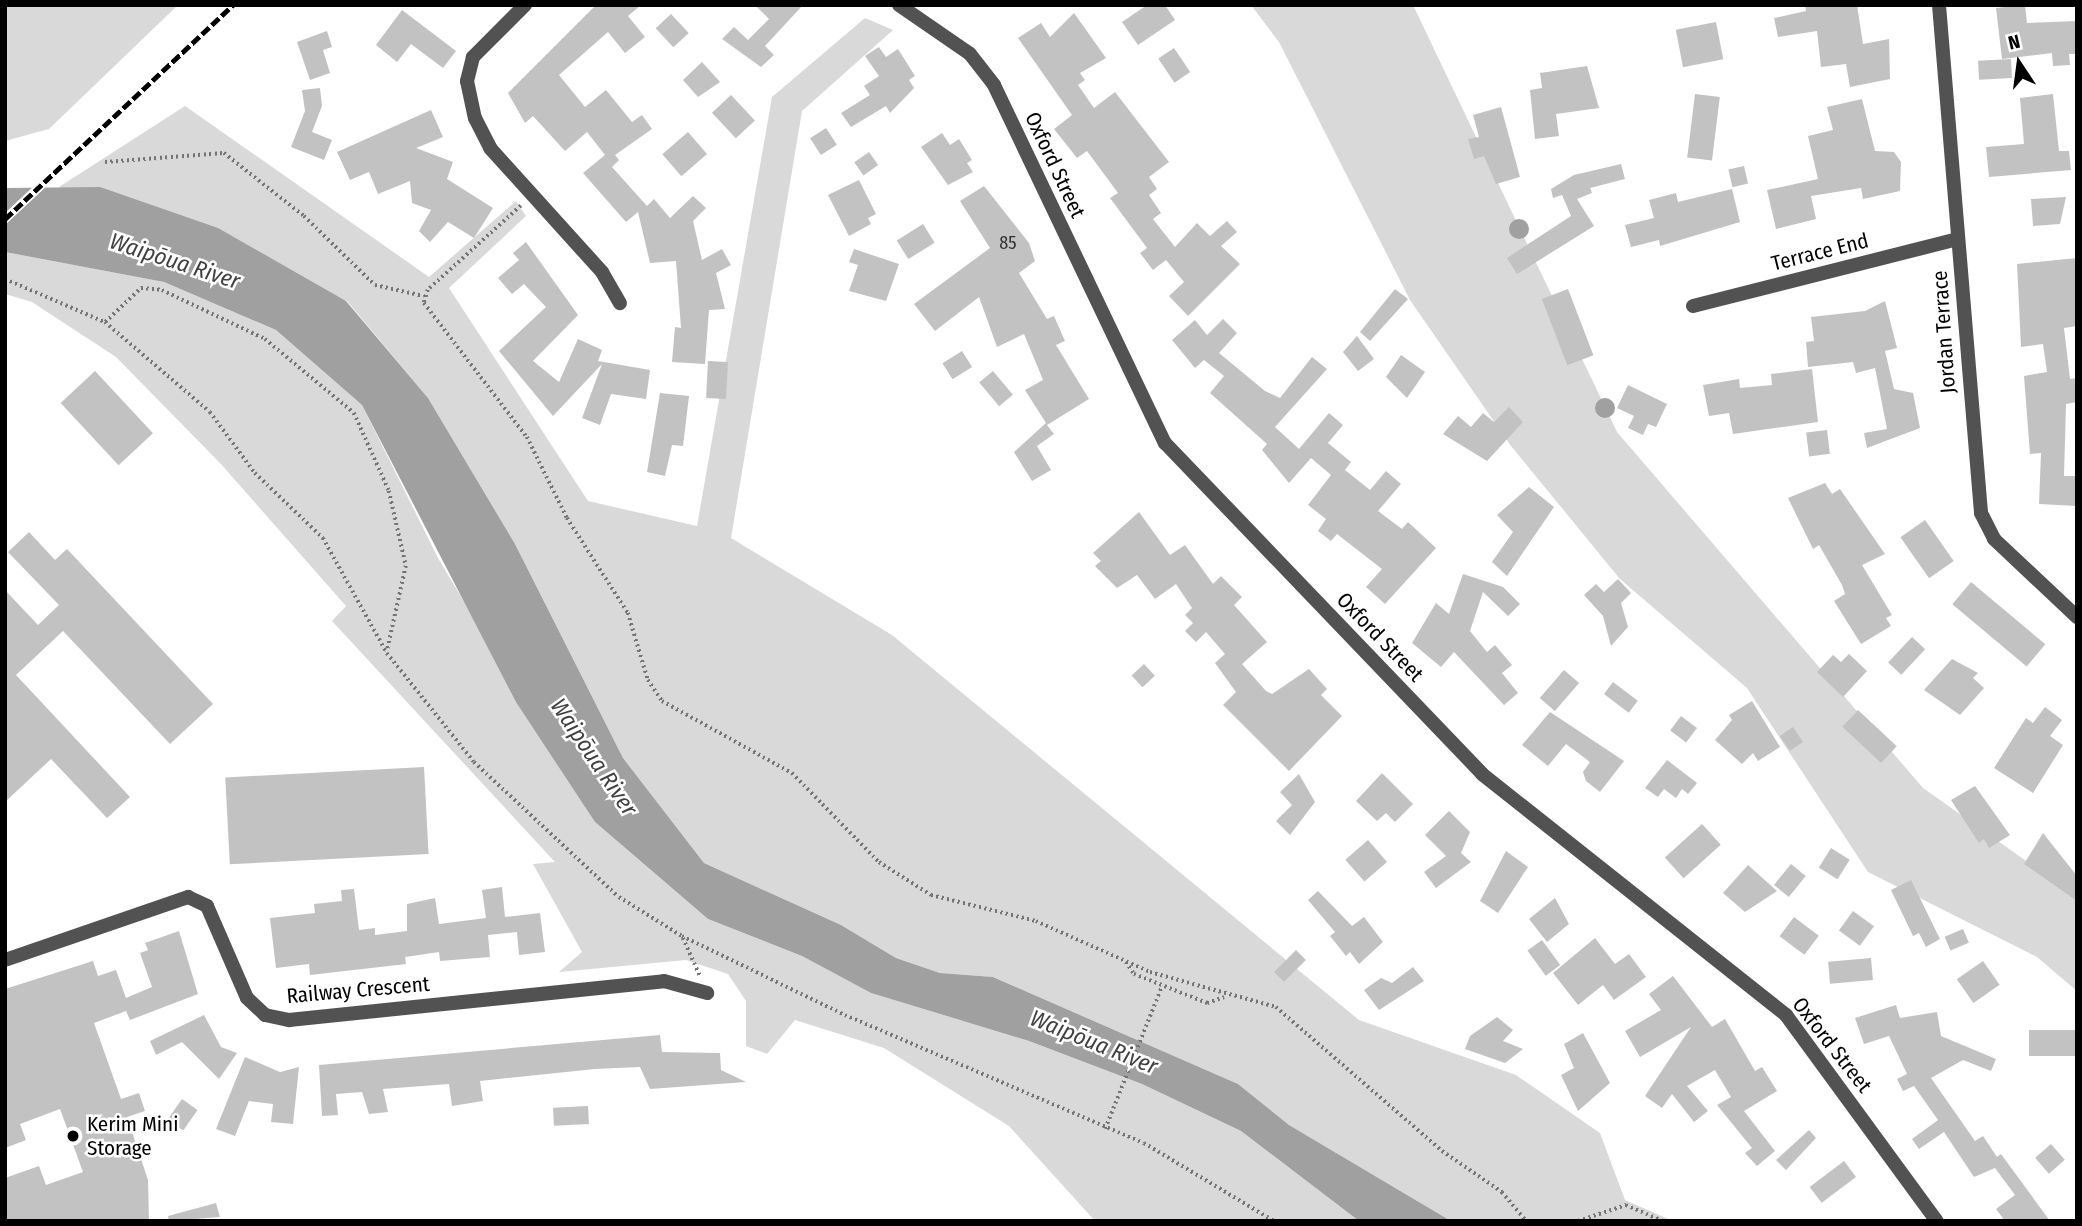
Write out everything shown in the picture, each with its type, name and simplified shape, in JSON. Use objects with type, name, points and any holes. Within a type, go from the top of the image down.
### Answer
[{"type":"street","points":[[525,5],[472,58],[467,81],[490,148],[602,272],[620,303]]},
{"type":"street","name":"Oxford Street","points":[[899,5],[970,54],[994,85],[1165,443],[1482,774],[1786,1015],[1937,1221]]},
{"type":"street","name":"Jordan Terrace","points":[[1939,5],[1981,513],[1994,539],[2077,617]]},
{"type":"street","name":"Terrace End","points":[[1693,306],[1957,239]]},
{"type":"street","name":"Railway Crescent","points":[[5,960],[188,897],[207,906],[247,998],[265,1015],[289,1020],[664,981],[707,993]]},
{"type":"path","points":[[105,162],[224,153],[304,216],[375,285],[424,296],[527,437],[567,517],[628,613],[648,680],[662,701],[792,773],[859,845],[912,885],[960,904],[1036,922],[1125,960],[1226,996],[1260,1000],[1292,1017],[1346,1072],[1502,1192],[1526,1221]]},
{"type":"path","points":[[424,296],[532,195]]},
{"type":"path","points":[[5,279],[105,322],[210,412],[255,473],[323,538],[387,653],[474,762],[619,897],[682,936],[1196,1170],[1274,1221]]},
{"type":"path","points":[[105,322],[141,288],[162,290],[265,340],[354,412],[389,491],[406,566],[387,653]]},
{"type":"path","points":[[682,936],[707,993]]},
{"type":"path","points":[[1125,960],[1134,974],[1207,1003],[1226,996]]},
{"type":"path","points":[[1105,1129],[1162,986]]},
{"type":"path","points":[[1578,1221],[1626,1205],[1663,1221]]},
{"type":"shaded area","points":[[5,5],[178,5],[49,129],[5,141]]},
{"type":"shaded area","points":[[1251,5],[1413,5],[1617,432],[1923,788],[2077,897],[2077,991],[2037,957],[1868,872],[1747,688],[1620,579],[1511,446],[1410,300],[1279,42]]},
{"type":"shaded area","points":[[865,18],[893,30],[802,111],[731,538],[892,635],[1359,1020],[1516,1075],[1600,1133],[1625,1200],[1673,1221],[1451,1221],[1289,1125],[1238,1084],[993,977],[940,973],[896,958],[841,925],[704,863],[623,758],[515,544],[428,398],[347,301],[59,187],[185,106],[429,277],[516,201],[526,216],[449,288],[588,501],[697,526],[772,97]]},
{"type":"shaded area","points":[[5,252],[164,282],[276,330],[362,405],[438,558],[595,822],[708,919],[802,956],[871,993],[1029,1041],[1142,1084],[1241,1131],[1359,1221],[1095,1221],[1009,1126],[884,1048],[795,1020],[767,1054],[746,1046],[746,1001],[728,974],[686,960],[559,972],[582,952],[533,864],[555,862],[332,621],[346,606],[220,463],[116,357],[32,302],[5,294]]},
{"type":"water","name":"Waipōua River","points":[[100,187],[218,228],[346,301],[428,398],[515,544],[623,758],[704,863],[841,925],[896,958],[940,973],[993,977],[1238,1084],[1289,1125],[1451,1221],[1359,1221],[1241,1131],[1142,1084],[1029,1041],[871,993],[802,956],[708,919],[595,822],[516,702],[362,405],[276,330],[164,282],[5,252],[5,188]]},
{"type":"water","points":[[1515,219],[1523,219],[1529,229],[1523,239],[1515,239],[1509,233],[1509,225]]},
{"type":"water","points":[[1605,398],[1612,401],[1615,408],[1612,415],[1605,418],[1598,415],[1595,408],[1598,401]]},
{"type":"pier","points":[[36,184],[49,184],[5,225],[5,213]]},
{"type":"building","points":[[596,5],[641,5],[628,16],[645,37],[625,53],[608,32],[559,75],[585,107],[606,90],[632,122],[642,115],[652,129],[615,155],[619,160],[612,167],[647,206],[654,199],[670,218],[693,196],[706,208],[693,221],[702,260],[722,249],[731,265],[716,273],[725,309],[709,310],[705,364],[672,362],[675,327],[681,328],[676,261],[650,263],[638,212],[626,222],[583,173],[605,155],[587,132],[565,151],[533,116],[525,123],[508,93]]},
{"type":"building","points":[[755,5],[803,5],[765,46],[774,55],[761,67],[722,39],[734,27],[748,40],[769,19]]},
{"type":"building","points":[[1147,5],[1165,5],[1175,20],[1138,45],[1122,22]]},
{"type":"building","points":[[1805,5],[1857,5],[1863,44],[1889,39],[1890,79],[1850,87],[1846,64],[1821,67],[1817,31],[1778,37],[1774,18],[1806,11]]},
{"type":"building","points":[[2025,5],[2027,23],[2077,21],[2077,54],[2069,54],[2070,65],[2053,66],[2052,53],[2002,59],[1996,8]]},
{"type":"building","points":[[402,10],[456,51],[443,68],[411,44],[397,62],[376,45]]},
{"type":"building","points":[[1074,13],[1106,58],[1080,73],[1085,80],[1078,85],[1094,108],[1115,92],[1169,162],[1149,177],[1157,189],[1149,195],[1161,213],[1153,219],[1175,247],[1197,223],[1210,236],[1227,221],[1237,232],[1221,246],[1240,264],[1188,316],[1169,296],[1184,282],[1166,260],[1153,270],[1140,253],[1147,248],[1110,198],[1118,193],[1087,151],[1077,158],[1054,129],[1072,115],[1018,38],[1041,23],[1050,37]]},
{"type":"building","points":[[671,14],[689,33],[673,47],[656,28]]},
{"type":"building","points":[[1716,22],[1723,59],[1683,67],[1676,30]]},
{"type":"building","points":[[327,31],[332,47],[323,50],[330,73],[310,80],[297,42]]},
{"type":"building","points":[[879,47],[886,57],[898,49],[915,76],[909,80],[914,88],[890,113],[886,106],[851,127],[841,113],[870,95],[864,86],[879,76],[865,56]]},
{"type":"building","points":[[1174,48],[1190,72],[1174,83],[1158,59]]},
{"type":"building","points":[[2011,59],[2012,78],[1979,80],[1978,61]]},
{"type":"building","points":[[702,62],[720,82],[698,97],[683,80]]},
{"type":"building","points":[[1587,66],[1599,108],[1556,114],[1559,136],[1535,139],[1530,90],[1542,88],[1540,73]]},
{"type":"building","points":[[320,88],[322,106],[312,132],[332,140],[324,160],[291,147],[305,111],[302,90]]},
{"type":"building","points":[[1695,94],[1720,97],[1712,161],[1687,158]]},
{"type":"building","points":[[2053,94],[2059,151],[2069,151],[2071,170],[1989,177],[1986,147],[2024,144],[2020,98]]},
{"type":"building","points":[[731,95],[755,121],[736,138],[712,113]]},
{"type":"building","points":[[1862,99],[1875,151],[1894,152],[1901,162],[1900,191],[1863,199],[1861,188],[1811,196],[1816,219],[1776,229],[1767,190],[1818,179],[1808,136],[1833,130],[1827,107]]},
{"type":"building","points":[[1501,107],[1520,177],[1496,184],[1484,156],[1474,159],[1468,139],[1479,137],[1473,115]]},
{"type":"building","points":[[431,110],[443,137],[416,148],[453,162],[447,179],[493,208],[474,238],[448,222],[430,242],[419,231],[431,210],[412,203],[410,181],[378,194],[369,172],[350,180],[337,152]]},
{"type":"building","points":[[826,128],[837,145],[821,155],[810,138]]},
{"type":"building","points":[[688,132],[707,154],[681,176],[662,154]]},
{"type":"building","points":[[942,133],[950,145],[959,139],[972,160],[967,163],[973,172],[948,185],[921,147]]},
{"type":"building","points":[[869,152],[878,165],[863,175],[854,162]]},
{"type":"building","points":[[1621,164],[1625,179],[1590,188],[1592,193],[1577,199],[1594,226],[1517,274],[1507,258],[1571,216],[1562,195],[1553,198],[1551,189],[1574,175]]},
{"type":"building","points":[[1744,166],[1748,184],[1732,187],[1728,170]]},
{"type":"building","points":[[859,180],[876,214],[868,218],[871,224],[849,236],[828,195]]},
{"type":"building","points":[[984,186],[1029,243],[1035,261],[1019,273],[1047,319],[1054,316],[1065,341],[1056,345],[1089,399],[1047,425],[1054,434],[1037,446],[1051,470],[1032,481],[1014,452],[1046,423],[1025,390],[1043,380],[1024,334],[997,347],[979,297],[935,331],[914,304],[990,248],[960,201]]},
{"type":"building","points":[[1732,189],[1740,222],[1660,246],[1659,240],[1631,247],[1625,225],[1654,218],[1649,200],[1676,193],[1678,202]]},
{"type":"building","points":[[2066,197],[2060,224],[2033,226],[2031,199]]},
{"type":"building","points":[[923,224],[935,243],[908,259],[897,240]]},
{"type":"building","points":[[526,242],[578,315],[533,361],[559,382],[578,339],[602,350],[598,361],[650,370],[646,399],[611,394],[600,425],[582,418],[602,364],[553,416],[499,351],[546,307],[524,284],[512,294],[498,278],[519,260],[513,253]]},
{"type":"building","points":[[854,249],[899,264],[886,301],[849,291],[858,265],[849,262]]},
{"type":"building","points":[[2077,258],[2077,326],[2064,328],[2070,379],[2077,378],[2077,402],[2066,404],[2064,476],[2077,476],[2077,506],[2039,504],[2041,453],[2030,454],[2024,376],[2047,372],[2043,344],[2021,347],[2017,264]]},
{"type":"building","points":[[1395,289],[1408,299],[1370,341],[1360,332]]},
{"type":"building","points":[[1568,289],[1593,355],[1567,365],[1542,299]]},
{"type":"building","points":[[1885,301],[1897,348],[1885,351],[1894,389],[1913,393],[1920,428],[1867,448],[1864,433],[1887,429],[1875,368],[1856,373],[1853,362],[1808,367],[1806,342],[1814,341],[1811,317],[1865,311]]},
{"type":"building","points":[[1223,319],[1237,333],[1219,353],[1265,391],[1280,398],[1312,357],[1327,369],[1275,427],[1299,449],[1329,413],[1343,425],[1328,443],[1351,462],[1345,470],[1370,490],[1386,471],[1401,484],[1378,511],[1402,529],[1408,522],[1436,548],[1385,604],[1366,587],[1382,569],[1337,534],[1331,541],[1318,531],[1326,519],[1308,505],[1331,475],[1311,458],[1289,483],[1262,450],[1267,444],[1210,393],[1224,376],[1204,360],[1195,368],[1172,340],[1195,320],[1207,335]]},
{"type":"building","points":[[1357,336],[1374,359],[1358,371],[1343,352]]},
{"type":"building","points":[[962,351],[972,367],[953,379],[942,363]]},
{"type":"building","points":[[1401,355],[1425,372],[1407,398],[1386,377]]},
{"type":"building","points":[[708,361],[728,362],[726,399],[706,398]]},
{"type":"building","points":[[1812,369],[1818,422],[1733,434],[1729,413],[1709,416],[1703,385],[1739,379],[1740,388],[1772,385],[1771,374]]},
{"type":"building","points":[[95,371],[153,433],[119,465],[61,403]]},
{"type":"building","points":[[993,371],[1013,395],[999,406],[979,383]]},
{"type":"building","points":[[1628,385],[1667,404],[1656,427],[1648,424],[1643,435],[1628,428],[1634,416],[1617,408]]},
{"type":"building","points":[[660,393],[689,396],[683,446],[672,445],[665,476],[647,472]]},
{"type":"building","points":[[1509,407],[1523,422],[1487,461],[1443,434],[1458,416],[1471,427],[1483,413],[1494,422]]},
{"type":"building","points":[[1827,430],[1830,454],[1809,456],[1806,433]]},
{"type":"building","points":[[1825,483],[1832,494],[1840,489],[1885,554],[1862,565],[1892,615],[1886,618],[1891,626],[1861,644],[1834,601],[1845,594],[1842,585],[1819,545],[1813,549],[1788,498]]},
{"type":"building","points":[[1529,487],[1554,507],[1507,576],[1492,562],[1513,532],[1497,515]]},
{"type":"building","points":[[1139,512],[1170,555],[1185,545],[1213,584],[1221,576],[1242,597],[1234,605],[1267,642],[1242,664],[1266,691],[1272,694],[1309,669],[1327,689],[1321,695],[1342,716],[1289,771],[1223,705],[1236,692],[1215,663],[1225,654],[1206,632],[1196,642],[1185,631],[1193,623],[1185,615],[1192,608],[1176,584],[1155,599],[1137,575],[1117,588],[1095,566],[1101,561],[1093,553]]},
{"type":"building","points":[[1925,520],[1954,561],[1929,578],[1900,537]]},
{"type":"building","points":[[29,532],[55,560],[67,549],[213,704],[170,744],[63,631],[16,675],[130,797],[107,818],[51,759],[5,802],[5,590],[38,625],[59,605],[8,552]]},
{"type":"building","points":[[1463,574],[1503,587],[1520,604],[1508,616],[1483,592],[1470,631],[1487,652],[1495,645],[1512,665],[1502,673],[1518,693],[1504,705],[1454,652],[1441,667],[1412,643],[1436,603],[1449,614]]},
{"type":"building","points":[[1618,579],[1631,593],[1621,603],[1628,627],[1611,646],[1603,616],[1584,595],[1596,584],[1604,592]]},
{"type":"building","points":[[1971,582],[2045,644],[2027,667],[1952,604]]},
{"type":"building","points":[[1912,637],[1925,649],[1901,675],[1888,663]]},
{"type":"building","points":[[1849,654],[1867,671],[1843,697],[1817,672],[1833,655],[1841,662]]},
{"type":"building","points":[[1952,659],[1978,673],[1973,678],[1984,688],[1960,715],[1924,690]]},
{"type":"building","points":[[1144,664],[1155,676],[1142,687],[1132,676]]},
{"type":"building","points":[[1564,670],[1579,683],[1555,711],[1540,698]]},
{"type":"building","points":[[1613,682],[1638,701],[1629,713],[1604,694]]},
{"type":"building","points":[[1752,701],[1780,747],[1758,761],[1753,753],[1742,764],[1715,740],[1732,720],[1729,715]]},
{"type":"building","points":[[2045,707],[2062,720],[2050,736],[2063,745],[2033,793],[1994,768],[2026,718],[2033,723]]},
{"type":"building","points":[[1858,710],[1897,746],[1881,763],[1842,727]]},
{"type":"building","points":[[1550,712],[1624,761],[1600,792],[1586,781],[1583,772],[1590,762],[1566,744],[1548,766],[1522,745]]},
{"type":"building","points":[[1681,716],[1697,728],[1686,742],[1670,730]]},
{"type":"building","points":[[1793,727],[1803,742],[1790,751],[1780,736]]},
{"type":"building","points":[[1667,760],[1697,783],[1688,794],[1682,789],[1676,798],[1664,789],[1658,797],[1645,788]]},
{"type":"building","points":[[424,767],[429,854],[230,864],[225,777]]},
{"type":"building","points":[[1382,773],[1413,804],[1395,822],[1386,813],[1377,821],[1356,801]]},
{"type":"building","points":[[1299,774],[1315,802],[1290,835],[1276,821],[1292,805],[1280,792]]},
{"type":"building","points":[[1975,786],[2010,835],[1989,848],[1984,839],[1979,843],[1951,800]]},
{"type":"building","points":[[1449,811],[1470,832],[1461,853],[1471,862],[1436,888],[1424,872],[1446,856],[1425,835]]},
{"type":"building","points":[[1702,824],[1721,845],[1684,878],[1665,857]]},
{"type":"building","points":[[2043,833],[2077,876],[2077,901],[2024,864]]},
{"type":"building","points":[[1368,840],[1387,862],[1364,882],[1345,860]]},
{"type":"building","points":[[1831,848],[1850,860],[1837,879],[1819,868]]},
{"type":"building","points":[[1506,851],[1528,867],[1498,913],[1480,901]]},
{"type":"building","points":[[1791,864],[1806,876],[1789,897],[1774,885]]},
{"type":"building","points":[[1748,865],[1777,891],[1745,912],[1723,893]]},
{"type":"building","points":[[1911,880],[1940,939],[1926,947],[1919,933],[1913,936],[1891,890]]},
{"type":"building","points":[[502,887],[505,917],[540,913],[545,952],[519,955],[517,932],[488,935],[490,957],[440,961],[439,952],[405,957],[406,964],[310,975],[309,964],[276,968],[270,918],[315,913],[314,904],[342,901],[341,890],[354,889],[359,930],[375,928],[375,935],[407,931],[407,904],[435,898],[439,924],[486,918],[482,890]]},
{"type":"building","points":[[1318,891],[1352,926],[1364,917],[1383,942],[1359,964],[1350,952],[1346,956],[1330,936],[1335,932],[1308,900]]},
{"type":"building","points":[[1555,898],[1569,924],[1547,942],[1529,919]]},
{"type":"building","points":[[1853,911],[1874,926],[1860,946],[1839,930]]},
{"type":"building","points":[[1794,917],[1819,936],[1804,955],[1780,936]]},
{"type":"building","points":[[1963,929],[1969,943],[1950,951],[1945,937]]},
{"type":"building","points":[[179,931],[198,994],[130,1020],[126,1011],[94,1023],[121,1099],[139,1093],[145,1111],[127,1117],[148,1180],[149,1221],[5,1221],[5,1178],[39,1166],[46,1185],[83,1172],[60,1109],[20,1124],[26,1140],[5,1148],[5,989],[93,961],[98,976],[116,970],[126,998],[152,987],[140,953],[148,950],[145,943]]},
{"type":"building","points":[[1595,938],[1615,964],[1629,954],[1646,977],[1614,1000],[1603,985],[1578,1005],[1553,973]]},
{"type":"building","points":[[1542,940],[1560,965],[1546,976],[1527,951]]},
{"type":"building","points":[[1296,950],[1306,960],[1284,982],[1274,972]]},
{"type":"building","points":[[1871,958],[1873,980],[1830,984],[1828,962]]},
{"type":"building","points":[[1983,961],[2000,985],[1973,1003],[1957,979]]},
{"type":"building","points":[[1413,967],[1424,981],[1379,1010],[1364,990],[1381,978],[1392,983]]},
{"type":"building","points":[[1673,976],[1712,1027],[1725,1019],[1755,1071],[1762,1067],[1777,1091],[1744,1111],[1775,1151],[1757,1166],[1745,1153],[1752,1148],[1717,1105],[1731,1097],[1715,1070],[1687,1086],[1708,1111],[1694,1122],[1672,1094],[1662,1108],[1645,1096],[1691,1027],[1640,1057],[1625,1031],[1661,1010],[1649,994]]},
{"type":"building","points":[[1896,1005],[1900,1018],[1937,1012],[1941,1036],[1996,1059],[1991,1071],[1963,1060],[1931,1078],[1975,1141],[1983,1136],[1997,1157],[2001,1154],[2050,1221],[2005,1221],[1996,1209],[2015,1195],[1995,1168],[1974,1177],[1944,1132],[1919,1149],[1912,1139],[1938,1120],[1914,1086],[1903,1091],[1897,1079],[1907,1074],[1889,1036],[1864,1044],[1855,1018]]},
{"type":"building","points":[[204,1015],[221,1047],[237,1053],[219,1079],[182,1042],[156,1055],[150,1041]]},
{"type":"building","points":[[1497,1017],[1513,1030],[1503,1041],[1523,1049],[1505,1063],[1465,1049],[1470,1036]]},
{"type":"building","points":[[2029,1030],[2077,1030],[2077,1056],[2029,1056]]},
{"type":"building","points":[[1583,1033],[1610,1083],[1578,1111],[1561,1075],[1574,1068],[1564,1044]]},
{"type":"building","points":[[660,1035],[662,1052],[720,1053],[721,1070],[746,1082],[650,1089],[640,1067],[595,1069],[480,1081],[483,1101],[452,1106],[449,1084],[383,1089],[388,1112],[369,1114],[362,1092],[336,1094],[338,1115],[322,1116],[319,1065]]},
{"type":"building","points":[[245,1057],[280,1072],[299,1067],[293,1124],[271,1122],[273,1104],[249,1101],[235,1136],[216,1129]]},
{"type":"building","points":[[182,1099],[198,1110],[183,1130],[168,1119]]},
{"type":"building","points":[[588,1106],[589,1124],[554,1126],[553,1108]]},
{"type":"building","points":[[1809,1130],[1816,1138],[1786,1170],[1776,1160]]},
{"type":"building","points":[[2051,1144],[2065,1160],[2049,1174],[2035,1158]]},
{"type":"building","points":[[1844,1161],[1856,1177],[1822,1203],[1810,1187]]},
{"type":"building","points":[[216,1203],[220,1217],[169,1221],[168,1216]]},
{"type":"railway","points":[[5,219],[233,5]]},
{"type":"place","name":"Kerim Mini Storage","points":[[73,1136]]}]
